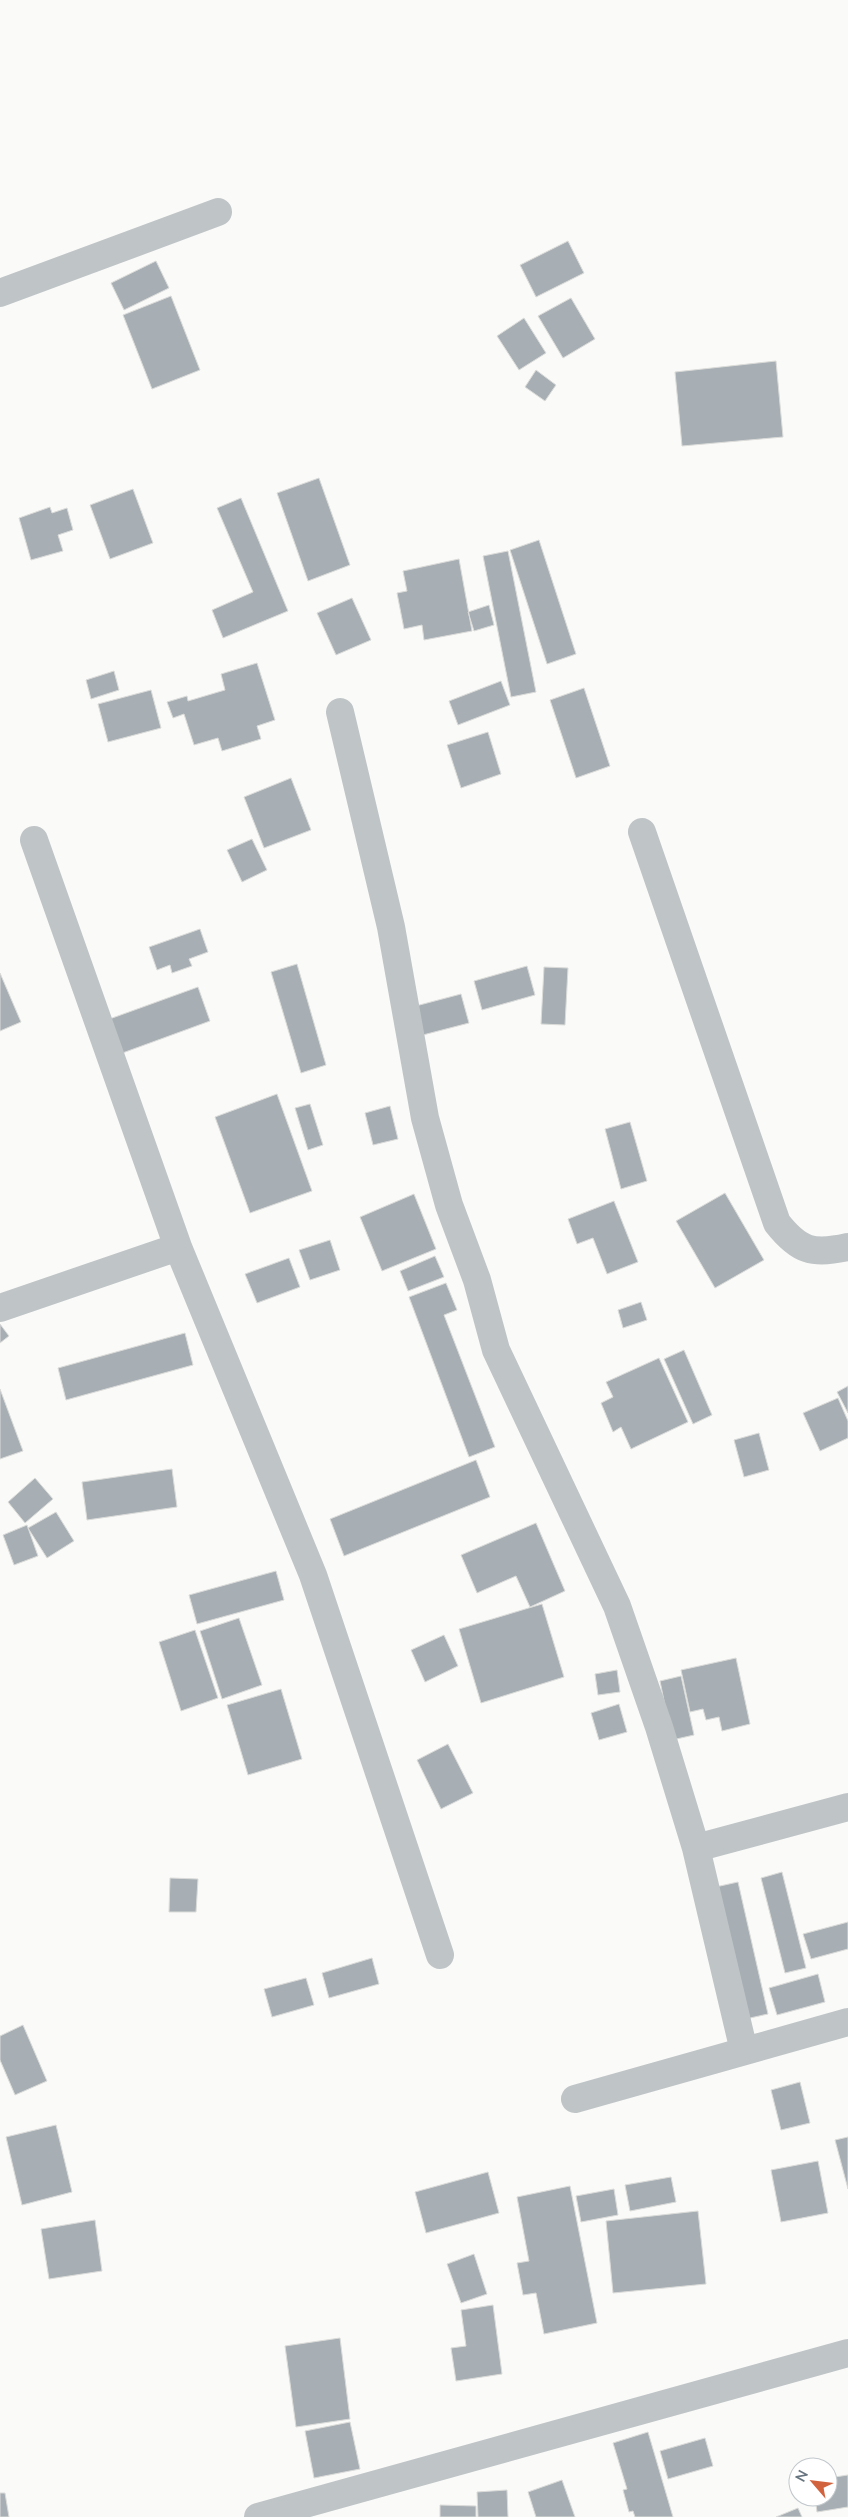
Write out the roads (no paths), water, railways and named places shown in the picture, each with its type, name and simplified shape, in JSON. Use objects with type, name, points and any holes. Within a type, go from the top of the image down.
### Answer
[{"type":"street","points":[[0,292],[218,212]]},
{"type":"street","points":[[340,712],[391,928],[425,1118],[449,1205],[477,1280],[496,1350],[617,1606],[659,1727],[696,1848],[744,2051]]},
{"type":"street","points":[[642,832],[777,1223],[792,1242],[813,1252],[848,1247]]},
{"type":"street","points":[[34,840],[178,1247],[313,1575],[440,1955]]},
{"type":"street","points":[[0,1308],[178,1247]]},
{"type":"street","points":[[696,1848],[848,1807]]},
{"type":"street","points":[[575,2099],[848,2022]]},
{"type":"street","points":[[258,2517],[848,2353]]}]
